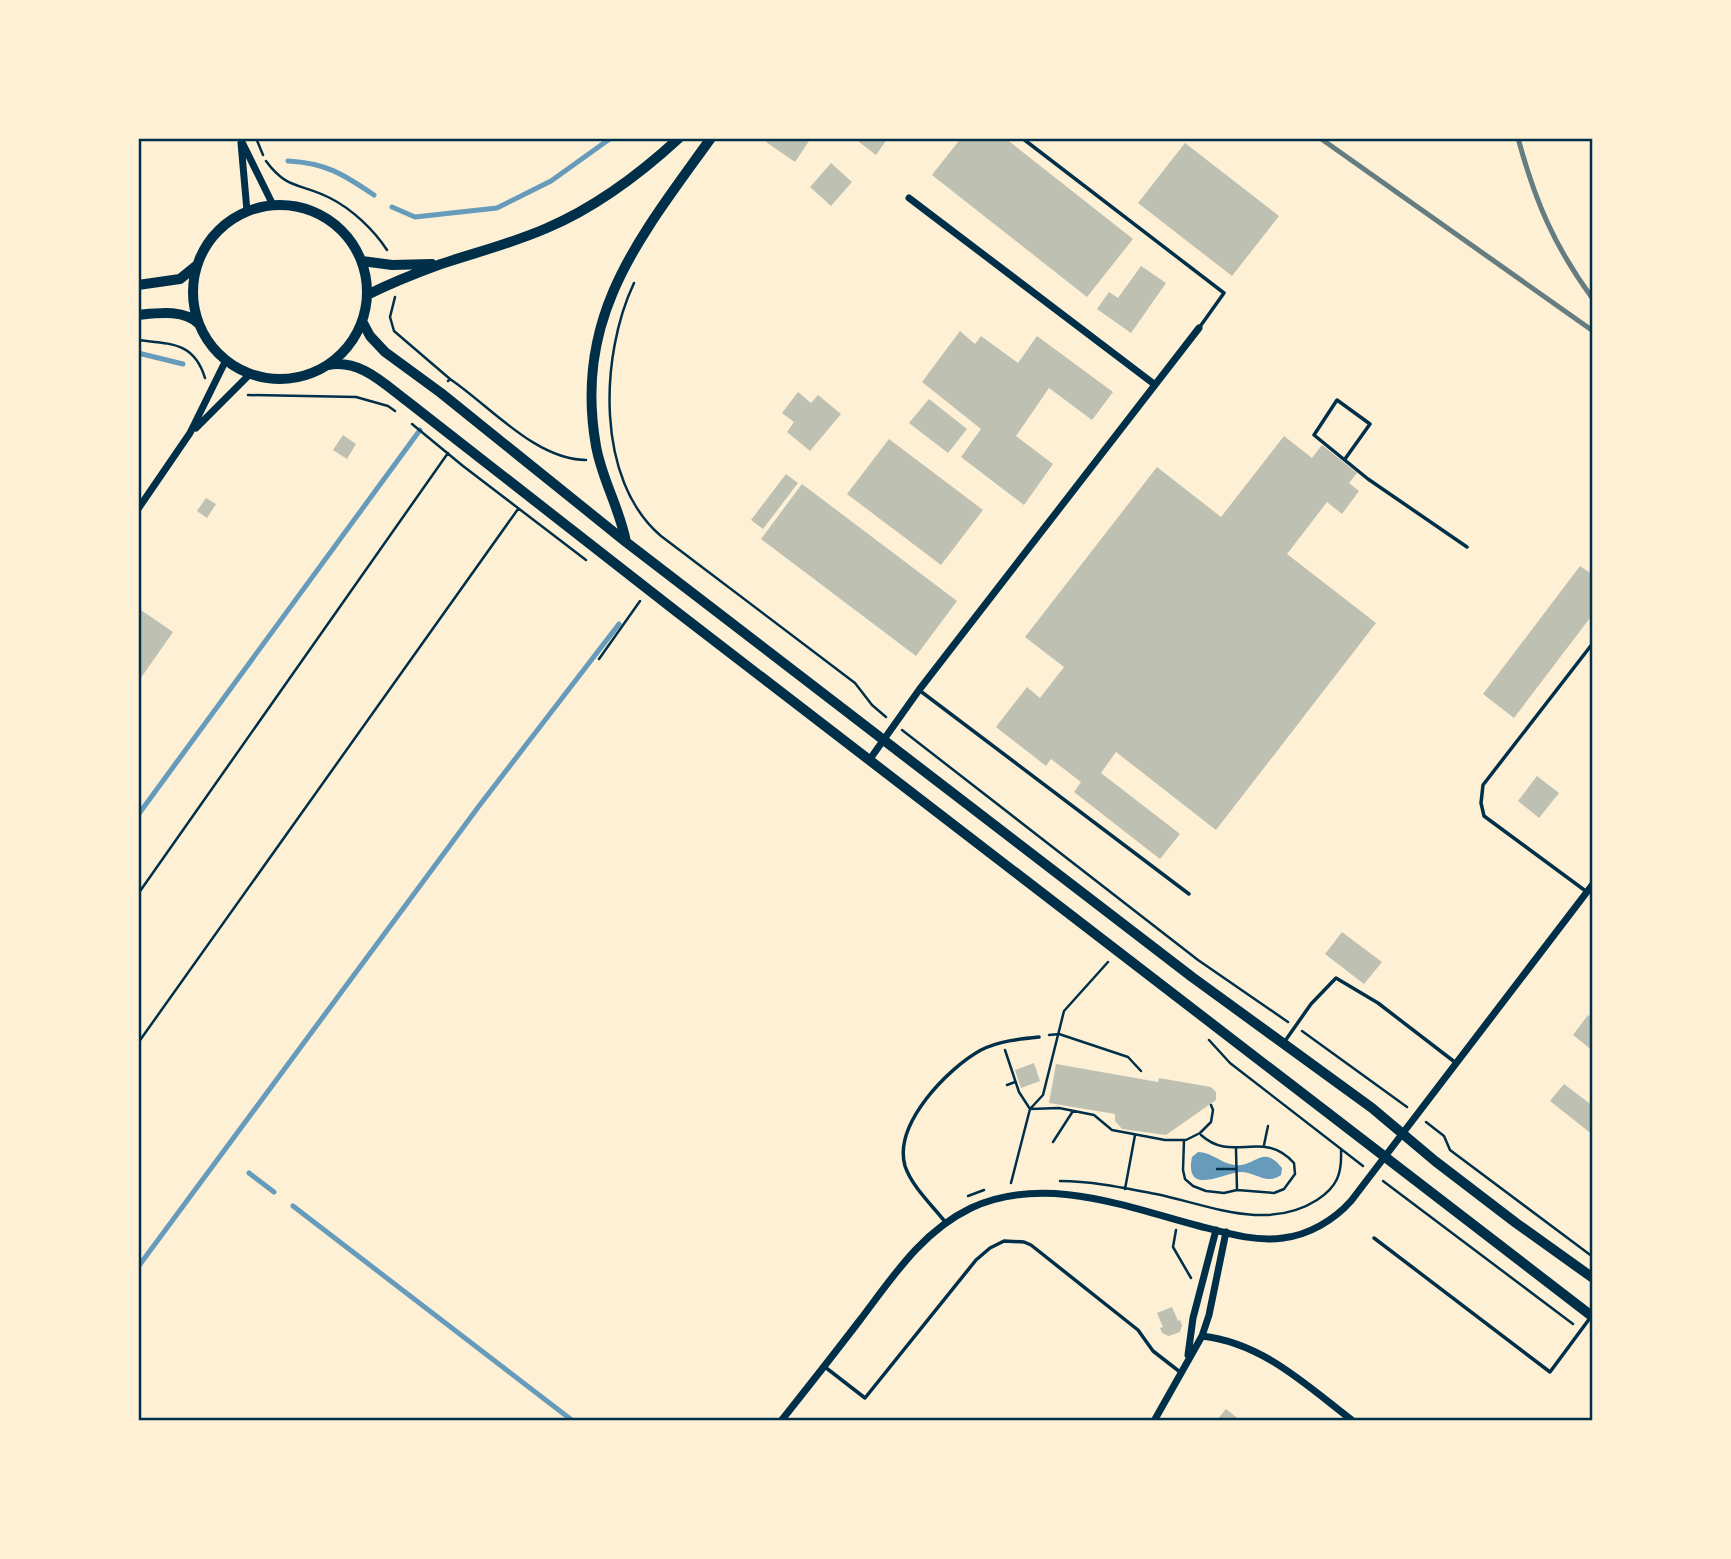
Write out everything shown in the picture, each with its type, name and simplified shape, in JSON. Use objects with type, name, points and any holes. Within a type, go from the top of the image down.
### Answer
[{"type":"main road","points":[[367,295],[442,264],[505,245],[550,227],[584,209],[649,166],[679,138]]},
{"type":"main road","points":[[626,542],[622,519],[606,488],[598,458],[594,431],[593,358],[602,318],[628,259],[711,138]]},
{"type":"main road","points":[[138,285],[180,279],[190,273],[209,241],[220,229],[247,211],[273,205],[302,207],[323,216],[348,236],[362,261],[367,278],[367,295],[362,321],[346,348],[328,365],[305,376],[286,379],[250,374],[226,360],[207,340],[199,324],[193,288],[198,263]]},
{"type":"main road","points":[[362,261],[442,264]]},
{"type":"main road","points":[[138,314],[183,314],[199,324]]},
{"type":"main road","points":[[362,321],[370,336],[385,352],[441,393],[626,542],[1192,977],[1373,1108],[1516,1223],[1593,1278]]},
{"type":"main road","points":[[328,365],[348,364],[365,370],[458,440],[1592,1317]]},
{"type":"street","points":[[240,139],[273,205]]},
{"type":"street","points":[[240,139],[247,211]]},
{"type":"street","points":[[909,198],[1154,384]]},
{"type":"street","points":[[870,759],[919,690],[1199,328]]},
{"type":"street","points":[[138,509],[190,433],[226,360]]},
{"type":"street","points":[[190,433],[250,374]]},
{"type":"street","points":[[781,1421],[914,1251],[946,1223],[972,1208],[1024,1195],[1044,1194],[1095,1199],[1258,1238],[1282,1238],[1316,1228],[1346,1207],[1593,884]]},
{"type":"street","points":[[1187,1361],[1198,1297],[1216,1230]]},
{"type":"street","points":[[1154,1421],[1202,1336],[1226,1232]]},
{"type":"street","points":[[1202,1336],[1233,1342],[1258,1352],[1290,1372],[1353,1421]]},
{"type":"lane","points":[[1022,138],[1224,293],[1199,328]]},
{"type":"lane","points":[[1345,459],[1370,424],[1337,400],[1314,435],[1368,479],[1467,547]]},
{"type":"lane","points":[[1587,892],[1483,816],[1480,803],[1483,785],[1593,643]]},
{"type":"lane","points":[[919,690],[1189,894]]},
{"type":"lane","points":[[1284,1042],[1311,1003],[1336,978],[1394,1014],[1456,1063]]},
{"type":"lane","points":[[946,1223],[909,1174],[904,1163],[903,1149],[921,1105],[955,1068],[981,1050],[1002,1042],[1039,1037]]},
{"type":"lane","points":[[1374,1238],[1550,1372],[1592,1317]]},
{"type":"lane","points":[[824,1366],[865,1398],[976,1260],[997,1244],[1013,1240],[1031,1245],[1097,1296],[1138,1330],[1161,1357],[1181,1373]]},
{"type":"path","points":[[637,276],[624,310],[612,359],[610,412],[617,456],[629,495],[654,530],[855,683],[872,705],[927,752],[1198,960],[1417,1114],[1444,1136],[1450,1150],[1593,1257]]},
{"type":"path","points":[[138,340],[184,348],[198,361],[205,379],[213,385]]},
{"type":"path","points":[[450,379],[540,447],[571,459],[617,456]]},
{"type":"path","points":[[227,394],[236,401],[248,394],[356,397],[388,406],[403,416]]},
{"type":"path","points":[[138,1043],[518,509],[409,421]]},
{"type":"path","points":[[138,894],[458,440]]},
{"type":"path","points":[[599,659],[634,610]]},
{"type":"path","points":[[1011,1183],[1030,1109],[1042,1095],[1064,1011],[1108,962]]},
{"type":"path","points":[[1059,1034],[1128,1057],[1141,1070]]},
{"type":"path","points":[[1208,1039],[1230,1063],[1341,1150]]},
{"type":"path","points":[[1002,1042],[1018,1092],[1030,1109]]},
{"type":"path","points":[[1007,1085],[1015,1082]]},
{"type":"path","points":[[1030,1109],[1059,1108],[1094,1115],[1112,1130],[1165,1140],[1184,1140],[1200,1133],[1211,1122],[1211,1105]]},
{"type":"path","points":[[1053,1142],[1073,1111]]},
{"type":"path","points":[[1264,1145],[1268,1126]]},
{"type":"path","points":[[1184,1140],[1185,1179],[1193,1186],[1206,1191],[1274,1193],[1284,1189],[1295,1174],[1294,1163],[1275,1147],[1264,1145],[1236,1149],[1211,1142],[1200,1133]]},
{"type":"path","points":[[1125,1189],[1135,1135]]},
{"type":"path","points":[[1236,1149],[1237,1190]]},
{"type":"path","points":[[1217,1169],[1236,1169]]},
{"type":"path","points":[[1406,1199],[1581,1331]]},
{"type":"path","points":[[1183,1200],[1173,1247],[1188,1269],[1192,1287],[1198,1297]]},
{"type":"water","points":[[1198,1152],[1235,1165],[1270,1158],[1282,1168],[1281,1175],[1265,1179],[1239,1172],[1206,1180],[1199,1179],[1191,1169],[1192,1157]]},
{"type":"building","points":[[769,138],[811,138],[795,162],[766,142]]},
{"type":"building","points":[[854,138],[888,138],[876,155]]},
{"type":"building","points":[[961,138],[1005,138],[1133,239],[1087,297],[932,175]]},
{"type":"building","points":[[1185,143],[1279,216],[1232,276],[1138,203]]},
{"type":"building","points":[[831,163],[852,182],[831,206],[810,187]]},
{"type":"building","points":[[1141,266],[1166,283],[1131,333],[1097,309],[1109,292],[1118,298]]},
{"type":"building","points":[[960,331],[975,344],[981,336],[1018,363],[1037,336],[1113,392],[1092,420],[1049,388],[1016,436],[1053,464],[1024,505],[961,457],[981,429],[922,382]]},
{"type":"building","points":[[798,392],[811,403],[818,395],[841,414],[810,451],[787,432],[794,422],[782,413]]},
{"type":"building","points":[[929,399],[967,429],[948,453],[909,423]]},
{"type":"building","points":[[343,435],[356,444],[347,459],[333,450]]},
{"type":"building","points":[[1284,436],[1312,458],[1322,445],[1357,473],[1349,483],[1359,491],[1342,514],[1327,502],[1287,554],[1376,623],[1216,830],[1116,752],[1101,773],[1180,834],[1160,859],[1074,792],[1081,782],[1051,759],[1046,766],[996,727],[1027,687],[1040,698],[1064,667],[1025,637],[1157,467],[1221,517]]},
{"type":"building","points":[[889,439],[983,510],[941,565],[847,494]]},
{"type":"building","points":[[786,474],[798,483],[763,529],[751,520]]},
{"type":"building","points":[[802,484],[957,601],[916,656],[761,539]]},
{"type":"building","points":[[206,498],[216,504],[207,518],[197,511]]},
{"type":"building","points":[[1580,566],[1593,575],[1593,614],[1514,718],[1483,694]]},
{"type":"building","points":[[138,608],[173,632],[138,682]]},
{"type":"building","points":[[1537,776],[1559,793],[1539,818],[1518,801]]},
{"type":"building","points":[[1342,932],[1382,962],[1364,984],[1325,954]]},
{"type":"building","points":[[1588,1015],[1593,1019],[1593,1051],[1573,1035]]},
{"type":"building","points":[[1034,1063],[1040,1081],[1021,1088],[1015,1070]]},
{"type":"building","points":[[1056,1064],[1158,1082],[1159,1078],[1211,1087],[1216,1092],[1216,1100],[1166,1135],[1122,1129],[1115,1121],[1115,1114],[1049,1103]]},
{"type":"building","points":[[1564,1084],[1593,1106],[1593,1135],[1550,1101]]},
{"type":"building","points":[[1172,1307],[1182,1325],[1180,1332],[1169,1336],[1162,1333],[1160,1328],[1163,1327],[1157,1313]]},
{"type":"building","points":[[1226,1409],[1241,1421],[1216,1421]]},
{"type":"waterway","points":[[392,207],[415,217],[497,208],[551,181],[611,138]]},
{"type":"waterway","points":[[288,161],[324,167],[374,195]]},
{"type":"waterway","points":[[138,353],[183,364]]},
{"type":"waterway","points":[[138,815],[420,430]]},
{"type":"waterway","points":[[138,1267],[479,806],[619,624]]},
{"type":"waterway","points":[[249,1173],[274,1192]]},
{"type":"waterway","points":[[293,1206],[573,1421]]},
{"type":"railway","points":[[1320,138],[1593,331]]},
{"type":"railway","points":[[1518,138],[1547,222],[1567,260],[1593,299]]}]
